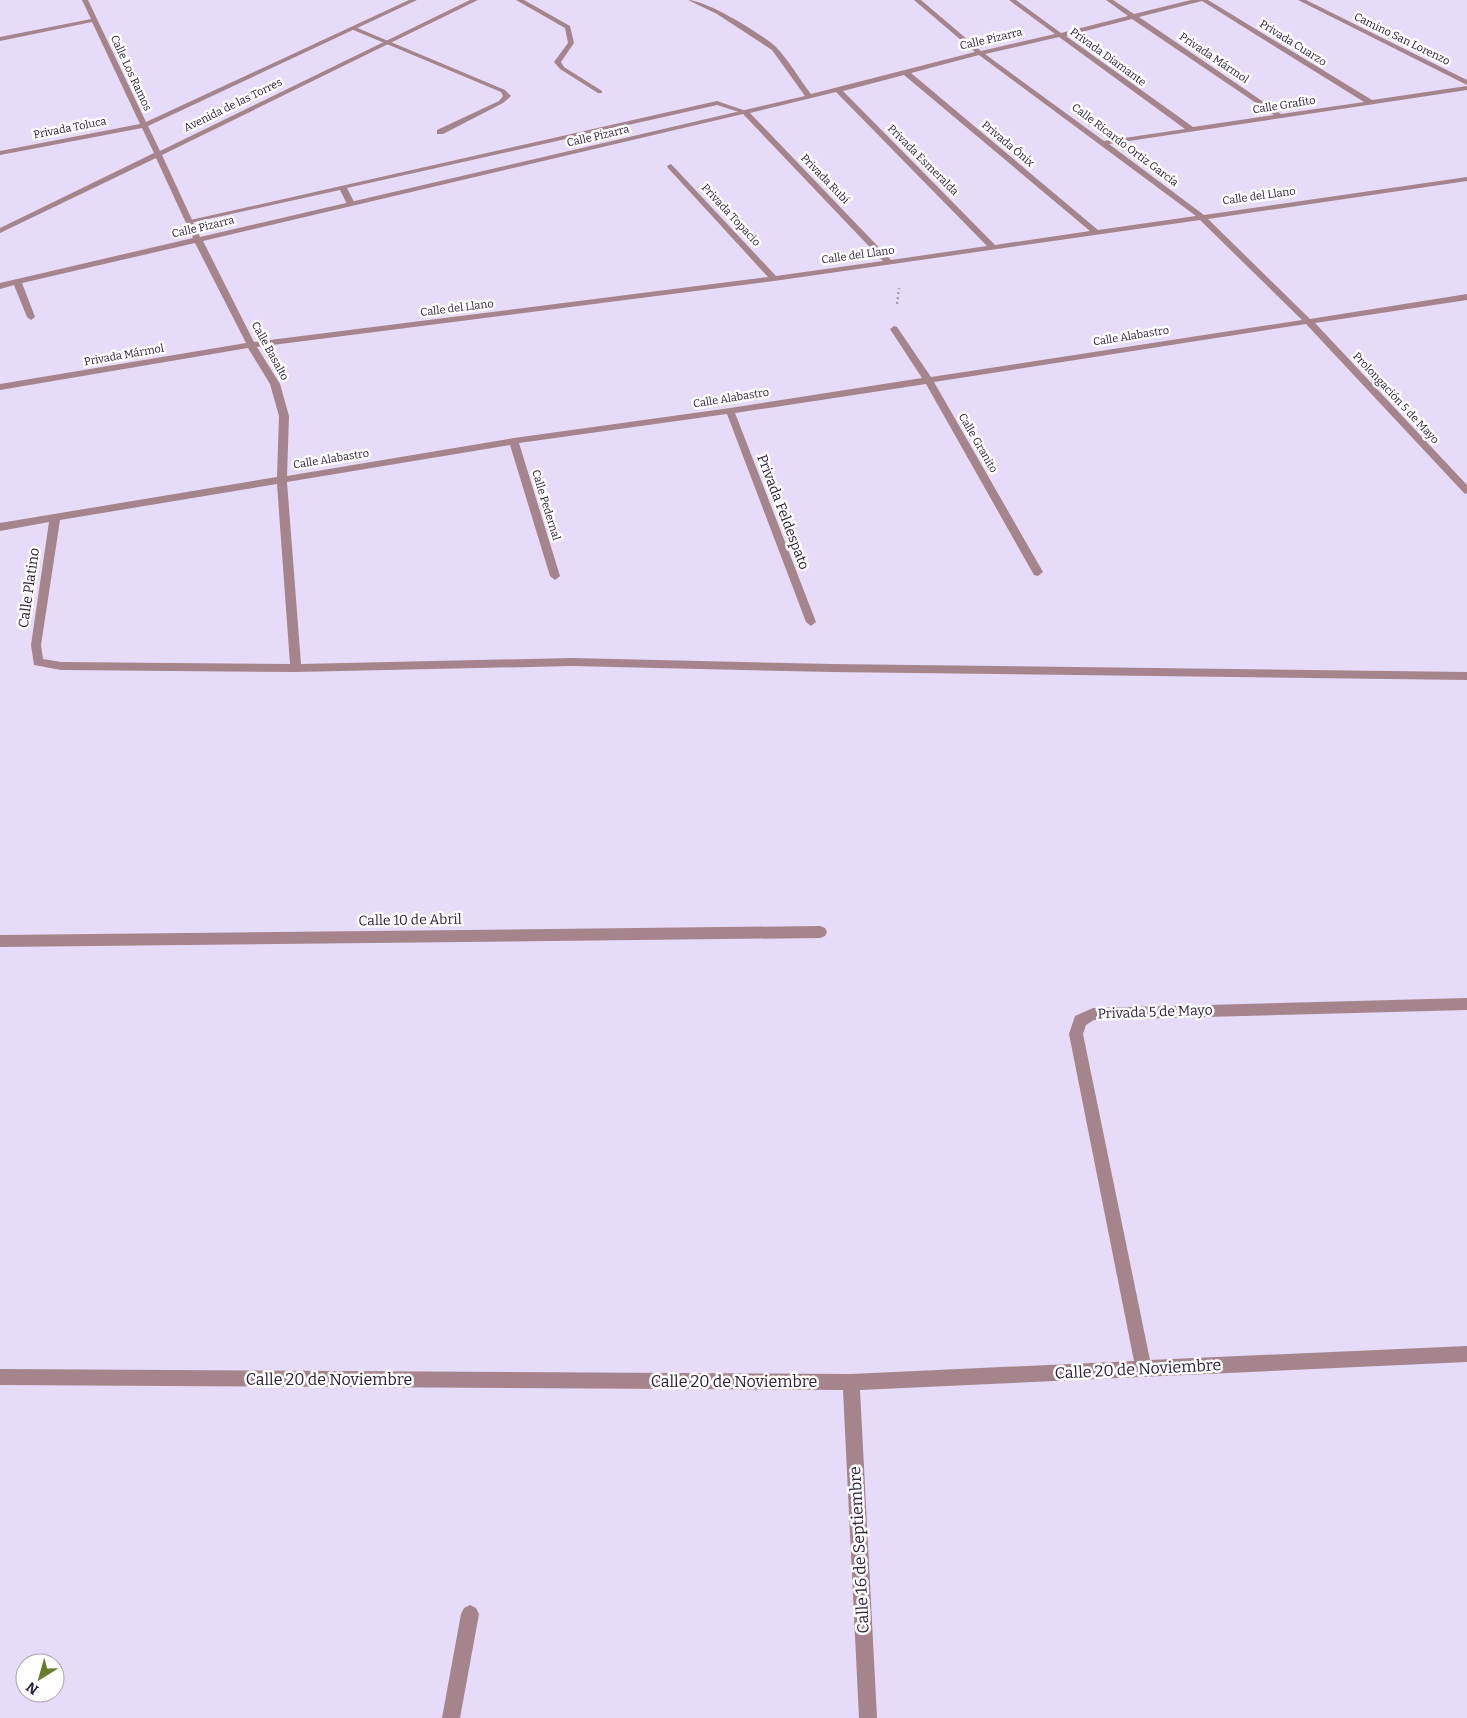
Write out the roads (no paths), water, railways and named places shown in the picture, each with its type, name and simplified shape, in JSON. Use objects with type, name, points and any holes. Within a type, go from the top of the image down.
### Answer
[{"type":"street","name":"Calle Los Ramos","points":[[85,0],[158,154]]},
{"type":"street","name":"Privada Toluca","points":[[0,153],[145,125],[414,0]]},
{"type":"street","name":"Avenida de las Torres","points":[[0,231],[475,0]]},
{"type":"street","points":[[519,0],[568,27],[571,42],[557,62],[562,68],[600,92]]},
{"type":"street","points":[[691,0],[719,13],[774,49],[809,97]]},
{"type":"street","name":"Calle Ricardo Ortiz García","points":[[918,0],[980,53],[1201,216],[1308,321]]},
{"type":"street","name":"Privada Diamante","points":[[1012,0],[1192,130]]},
{"type":"street","name":"Privada Mármol","points":[[1109,0],[1281,117]]},
{"type":"street","name":"Calle Pizarra","points":[[0,286],[809,97],[1199,0]]},
{"type":"street","name":"Privada Cuarzo","points":[[1204,0],[1371,103]]},
{"type":"street","name":"Camino San Lorenzo","points":[[1301,0],[1467,83]]},
{"type":"street","points":[[0,39],[95,20]]},
{"type":"street","points":[[353,28],[503,92],[507,96],[501,102],[440,132]]},
{"type":"street","name":"Privada Ónix","points":[[905,72],[1097,233]]},
{"type":"street","name":"Calle Grafito","points":[[1104,143],[1467,88]]},
{"type":"street","name":"Privada Esmeralda","points":[[838,90],[992,246]]},
{"type":"street","points":[[190,221],[717,102],[745,112]]},
{"type":"street","name":"Privada Rubí","points":[[745,112],[889,262]]},
{"type":"street","name":"Calle Basalto","points":[[158,154],[198,240],[251,345],[275,384],[284,416],[282,480],[296,668]]},
{"type":"street","name":"Privada Topacio","points":[[671,166],[774,279]]},
{"type":"street","name":"Calle del Llano","points":[[251,345],[774,279],[1467,178]]},
{"type":"street","points":[[342,187],[350,204]]},
{"type":"street","points":[[17,282],[31,316]]},
{"type":"street","name":"Calle Alabastro","points":[[0,527],[514,441],[730,411],[1467,297]]},
{"type":"street","name":"Prolongación 5 de Mayo","points":[[1308,321],[1465,486]]},
{"type":"street","name":"Calle Granito","points":[[894,329],[928,380],[1038,572]]},
{"type":"street","name":"Privada Mármol","points":[[0,388],[251,345]]},
{"type":"street","name":"Privada Feldespato","points":[[730,411],[811,622]]},
{"type":"street","name":"Calle Pedernal","points":[[514,441],[555,576]]},
{"type":"street","name":"Calle Platino","points":[[55,519],[36,645],[38,662],[61,666],[296,668]]},
{"type":"street","points":[[296,668],[572,662],[831,668],[1467,676]]},
{"type":"street","name":"Calle 10 de Abril","points":[[0,941],[820,932]]},
{"type":"street","name":"Privada 5 de Mayo","points":[[1143,1368],[1076,1034],[1080,1021],[1092,1014],[1467,1004]]},
{"type":"street","name":"Calle 20 de Noviembre","points":[[0,1377],[851,1382],[1467,1354]]},
{"type":"street","name":"Calle 16 de Septiembre","points":[[851,1382],[868,1718]]},
{"type":"street","points":[[451,1718],[470,1614]]}]
